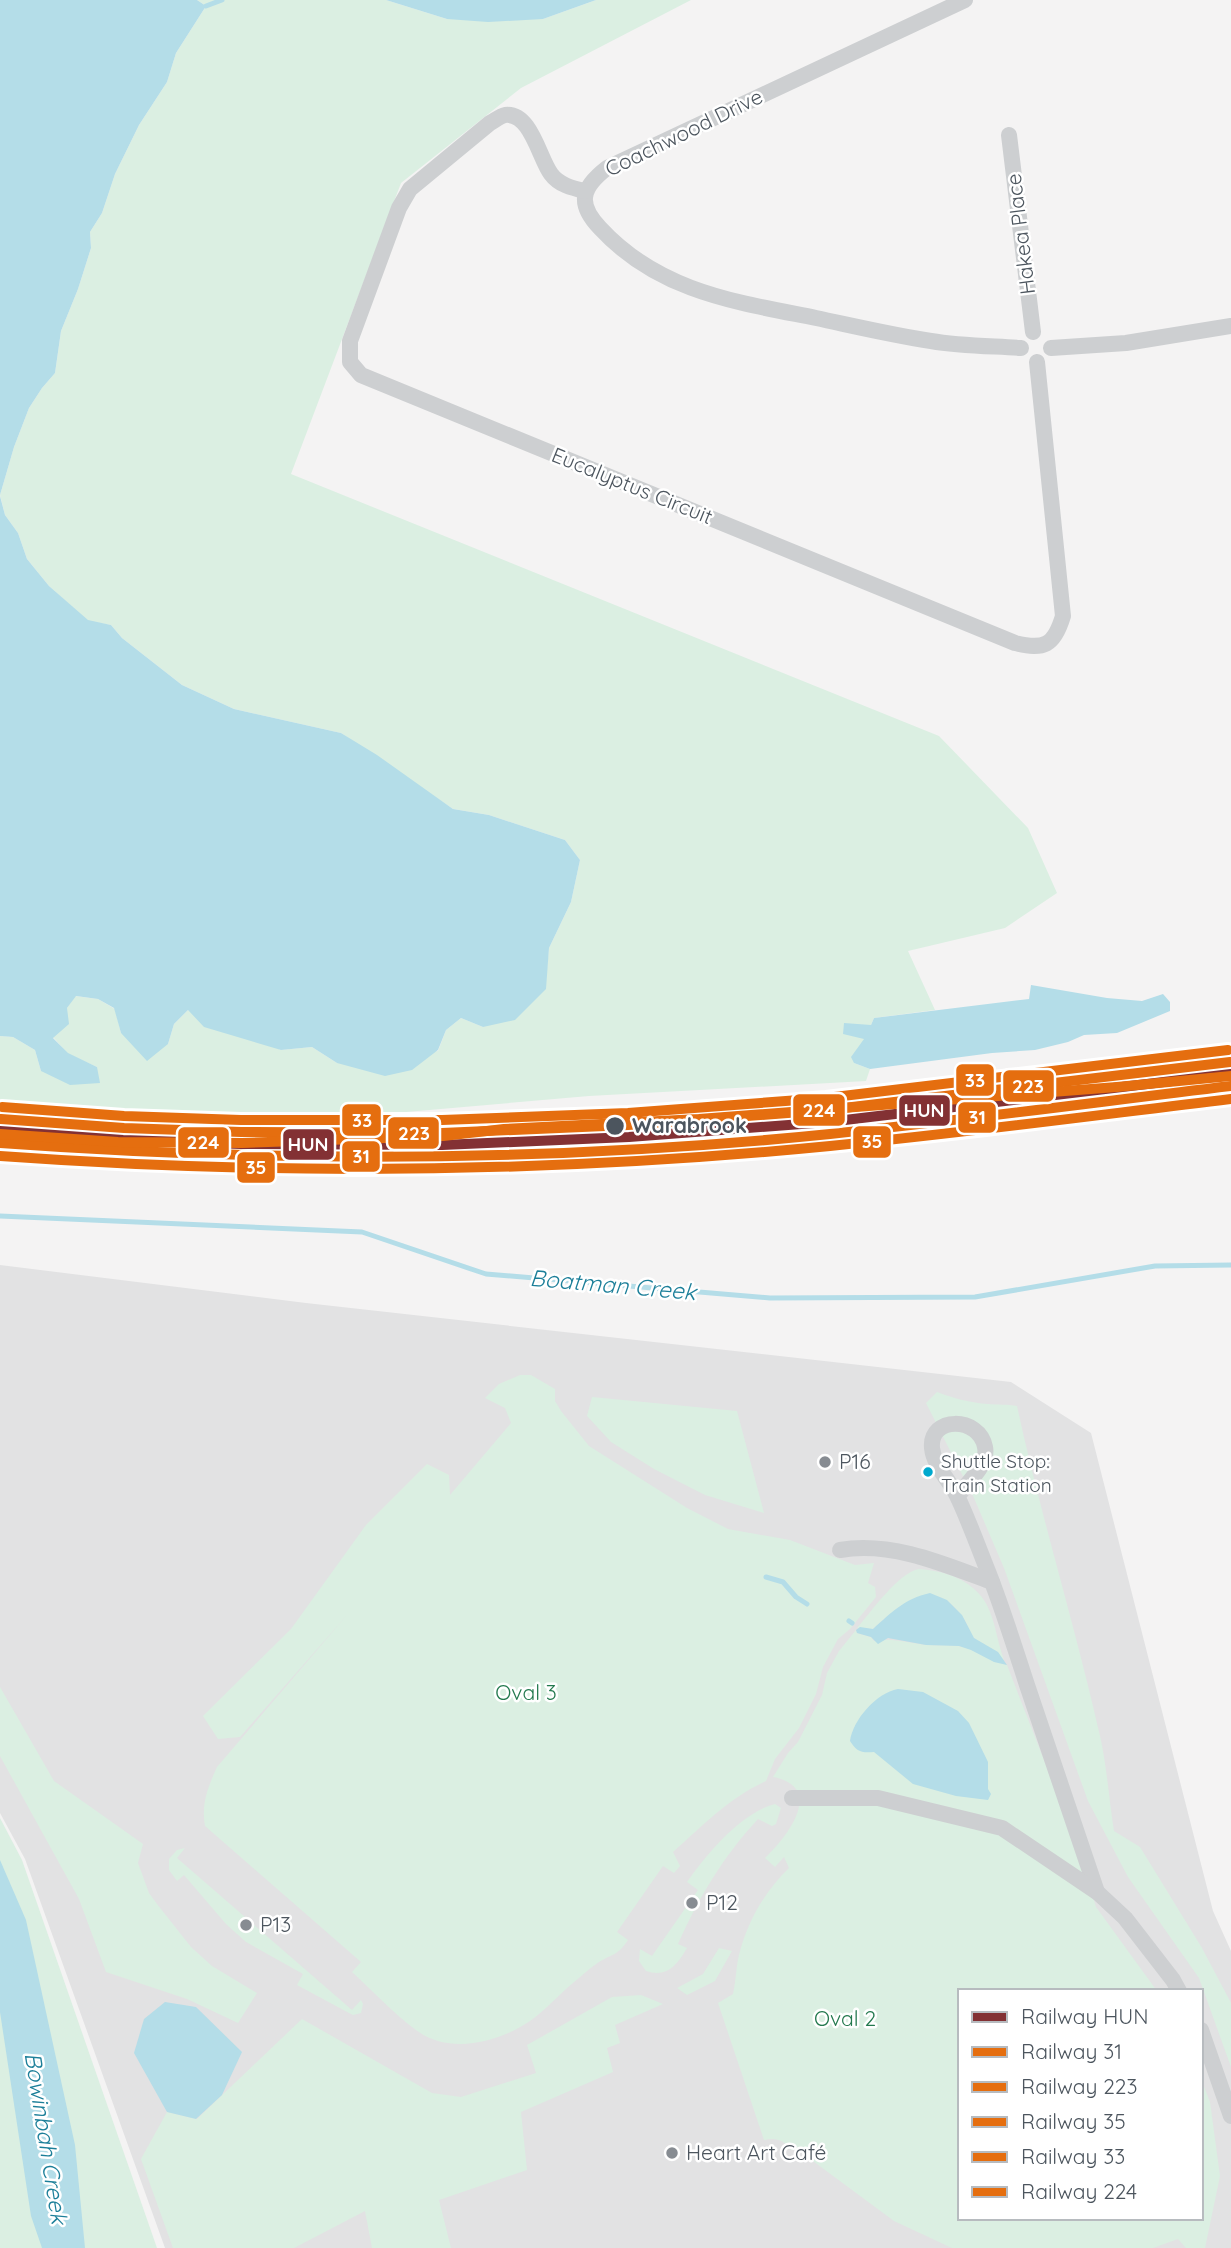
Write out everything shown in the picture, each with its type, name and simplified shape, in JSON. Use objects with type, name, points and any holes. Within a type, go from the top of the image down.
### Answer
[{"type":"street","name":"Coachwood Drive","points":[[965,0],[607,168],[594,178],[585,191],[584,204],[593,220],[617,246],[660,276],[718,298],[933,342],[1021,348]]},
{"type":"street","name":"Eucalyptus Circuit","points":[[585,191],[567,187],[551,175],[525,123],[505,115],[490,123],[410,189],[399,208],[350,341],[350,362],[361,375],[1015,643],[1033,647],[1048,644],[1058,633],[1063,616],[1037,362]]},
{"type":"street","name":"Hakea Place","points":[[1009,135],[1033,332]]},
{"type":"street","points":[[1051,348],[1126,343],[1231,326]]},
{"type":"street","points":[[1033,332],[1044,333],[1051,348],[1047,358],[1037,362],[1026,358],[1021,348],[1026,335],[1033,332]]},
{"type":"street","points":[[958,1496],[992,1582],[1097,1892]]},
{"type":"street","points":[[839,1550],[860,1546],[906,1553],[946,1564],[992,1582]]},
{"type":"street","points":[[792,1798],[878,1798],[1002,1828],[1097,1892],[1125,1918],[1178,1989]]},
{"type":"street","points":[[1203,2036],[1231,2116]]},
{"type":"shaded area","points":[[0,1265],[306,1303],[1011,1382],[1091,1433],[1213,1911],[1231,1951],[1231,2248],[165,2248],[25,1859],[0,1813]]},
{"type":"green space","points":[[197,0],[386,0],[447,19],[543,19],[596,0],[691,0],[521,88],[401,183],[291,474],[939,736],[1028,828],[1057,893],[1005,928],[908,951],[935,1010],[874,1018],[854,1063],[870,1069],[866,1081],[589,1096],[314,1120],[54,1118],[0,1111],[0,1036],[13,1037],[35,1050],[41,1071],[97,1067],[68,1054],[53,1037],[75,996],[98,999],[115,1009],[121,1033],[168,1044],[174,1024],[188,1010],[281,1050],[312,1047],[337,1063],[438,1051],[446,1030],[461,1018],[483,1027],[545,989],[549,948],[571,902],[580,860],[565,840],[489,815],[453,809],[341,733],[234,709],[182,685],[122,638],[111,625],[88,621],[49,586],[27,559],[18,533],[5,515],[0,495],[14,447],[29,408],[55,373],[61,331],[91,248],[90,232],[102,213],[115,174],[139,125],[167,82],[176,53],[206,6]]},
{"type":"green space","name":"Oval 3","points":[[520,1375],[531,1375],[555,1389],[555,1401],[589,1446],[687,1508],[728,1529],[790,1540],[855,1565],[874,1563],[868,1583],[875,1587],[876,1597],[850,1629],[838,1639],[823,1667],[816,1694],[799,1728],[775,1759],[766,1781],[728,1804],[673,1852],[680,1866],[674,1873],[663,1866],[617,1932],[628,1940],[621,1949],[590,1968],[539,2014],[517,2029],[489,2040],[458,2044],[429,2038],[399,2016],[352,1972],[361,1962],[205,1826],[206,1796],[217,1767],[347,1615],[240,1737],[218,1739],[203,1716],[291,1629],[366,1525],[427,1464],[449,1475],[450,1495],[511,1423],[505,1408],[485,1398],[499,1384]]},
{"type":"green space","points":[[937,1392],[975,1403],[1017,1406],[1100,1736],[1114,1831],[1140,1847],[1202,1948],[1231,2003],[1231,2067],[1199,1978],[1128,1877],[1088,1801],[1004,1568],[974,1498],[926,1403]]},
{"type":"green space","points":[[592,1397],[737,1411],[764,1513],[705,1495],[654,1469],[611,1442],[587,1416]]},
{"type":"green space","points":[[919,1569],[941,1572],[961,1580],[978,1593],[990,1612],[1004,1660],[976,1640],[952,1605],[929,1595],[907,1602],[873,1629],[857,1628],[894,1585]]},
{"type":"green space","name":"Oval 2","points":[[856,1630],[874,1641],[962,1647],[1007,1665],[1077,1845],[1096,1907],[1156,1989],[958,1989],[958,2220],[1203,2220],[1203,2084],[1210,2102],[1220,2176],[1205,2248],[1186,2248],[1178,2239],[1153,2248],[952,2248],[894,2221],[798,2150],[791,2150],[779,2140],[764,2140],[718,2003],[733,1994],[739,1955],[752,1919],[765,1897],[789,1868],[784,1857],[775,1867],[765,1858],[791,1826],[800,1801],[797,1791],[789,1782],[773,1777],[798,1742],[822,1695],[827,1673],[839,1651]]},
{"type":"green space","points":[[0,1687],[54,1781],[143,1844],[138,1863],[149,1893],[191,1947],[212,1966],[257,1993],[238,2023],[187,1999],[106,1972],[79,1899],[0,1756]]},
{"type":"green space","points":[[775,1804],[781,1808],[776,1824],[772,1826],[758,1819],[713,1878],[678,1944],[687,1948],[679,1960],[660,1973],[646,1971],[639,1961],[640,1949],[652,1956],[698,1890],[687,1882],[695,1871],[725,1836],[749,1816]]},
{"type":"green space","points":[[0,1818],[22,1860],[157,2248],[0,2248]]},
{"type":"green space","points":[[185,1848],[177,1858],[352,2010],[361,2000],[361,2013],[353,2015],[297,1985],[303,1974],[246,1942],[226,1924],[184,1875],[177,1881],[169,1870],[169,1859],[177,1850]]},
{"type":"green space","points":[[719,1948],[732,1951],[715,1981],[687,1995],[677,1988],[703,1974]]},
{"type":"green space","points":[[641,1995],[663,2004],[615,2025],[620,2043],[607,2048],[613,2072],[521,2112],[527,2170],[439,2200],[451,2248],[372,2248],[365,2211],[294,2248],[173,2248],[141,2159],[167,2112],[197,2119],[302,2019],[432,2093],[461,2097],[536,2073],[527,2045],[612,1997]]},
{"type":"water","points":[[0,0],[197,0],[206,6],[176,53],[167,82],[139,125],[115,174],[102,213],[90,232],[91,248],[61,331],[55,373],[29,408],[0,495]]},
{"type":"water","points":[[386,0],[596,0],[543,19],[488,22],[447,19]]},
{"type":"water","points":[[0,496],[5,515],[18,533],[27,559],[49,586],[88,620],[111,625],[122,638],[182,685],[234,709],[341,733],[453,809],[489,815],[565,840],[580,860],[571,902],[549,948],[546,989],[515,1020],[483,1027],[461,1018],[446,1030],[438,1050],[412,1070],[385,1076],[337,1063],[312,1047],[281,1050],[204,1027],[188,1010],[174,1024],[168,1044],[147,1061],[121,1033],[114,1008],[98,999],[76,996],[67,1008],[69,1024],[53,1038],[68,1053],[97,1067],[100,1083],[70,1085],[41,1071],[35,1050],[13,1037],[0,1036]]},
{"type":"water","points":[[1031,985],[1142,1001],[1163,994],[1170,1002],[1170,1011],[1117,1033],[1084,1035],[1035,1050],[870,1069],[854,1063],[851,1057],[864,1039],[843,1034],[844,1023],[871,1025],[874,1018],[1029,999]]},
{"type":"water","points":[[930,1593],[947,1600],[962,1615],[974,1638],[998,1652],[1007,1665],[959,1646],[926,1645],[888,1638],[878,1644],[871,1637],[857,1633],[856,1630],[860,1627],[873,1629],[906,1603]]},
{"type":"water","points":[[898,1689],[923,1692],[958,1711],[969,1723],[988,1762],[988,1789],[991,1794],[988,1800],[956,1796],[913,1784],[874,1752],[857,1750],[850,1741],[861,1716],[882,1696]]},
{"type":"water","name":"Bowinbah Creek","points":[[0,1860],[26,1920],[75,2145],[85,2248],[42,2248],[31,2216],[0,2012]]},
{"type":"water","points":[[165,2002],[196,2007],[242,2052],[222,2095],[196,2119],[167,2112],[134,2053],[144,2019]]},
{"type":"waterway","points":[[206,6],[222,0]]},
{"type":"waterway","name":"Boatman Creek","points":[[0,1216],[362,1232],[486,1274],[770,1298],[975,1297],[1155,1266],[1231,1265]]},
{"type":"waterway","points":[[766,1577],[783,1582],[796,1597],[807,1604]]},
{"type":"railway","points":[[0,1148],[246,1157],[436,1157],[647,1148],[829,1134],[1231,1085]]},
{"type":"rail line","name":"33","points":[[2,1107],[124,1116],[241,1120],[442,1120],[628,1113],[826,1098],[1228,1050]]},
{"type":"rail line","name":"223","points":[[1,1119],[124,1128],[241,1132],[442,1133],[628,1125],[827,1110],[1230,1062]]},
{"type":"rail line","name":"HUN","points":[[0,1131],[123,1140],[241,1144],[442,1145],[629,1137],[828,1122],[1231,1074]]},
{"type":"rail line","name":"224","points":[[0,1134],[118,1142],[242,1143],[443,1136],[504,1129],[699,1119],[1231,1076]]},
{"type":"rail line","name":"31","points":[[0,1143],[104,1150],[311,1156],[623,1150],[830,1134],[1231,1086]]},
{"type":"rail line","name":"35","points":[[0,1156],[208,1167],[312,1169],[415,1169],[623,1162],[880,1141],[1231,1099]]},
{"type":"place","name":"Warabrook","points":[[615,1126]]},
{"type":"place","name":"P16","points":[[825,1462]]},
{"type":"place","name":"Shuttle Stop: Train Station","points":[[928,1472]]},
{"type":"place","name":"P12","points":[[692,1903]]},
{"type":"place","name":"P13","points":[[246,1925]]},
{"type":"place","name":"Heart Art Café","points":[[672,2153]]}]
